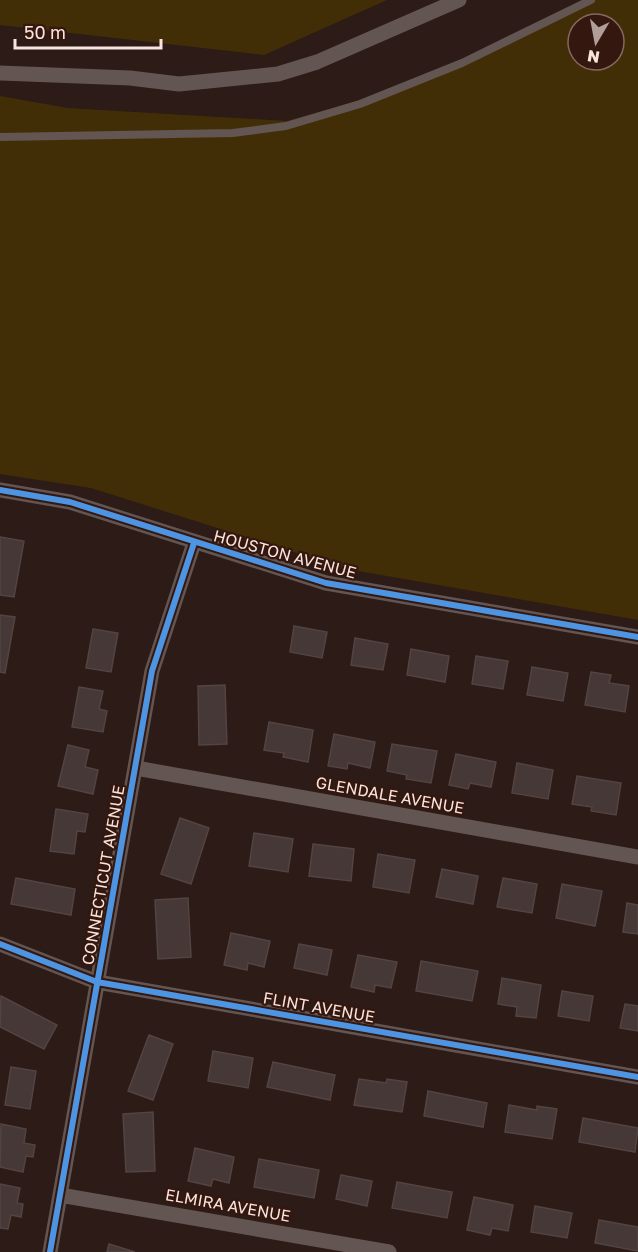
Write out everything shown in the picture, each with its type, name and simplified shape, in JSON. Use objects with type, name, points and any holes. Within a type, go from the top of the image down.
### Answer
[{"type":"street","points":[[0,73],[130,78],[179,84],[278,74],[317,62],[459,0]]},
{"type":"street","name":"HOUSTON AVENUE","points":[[0,490],[70,502],[326,583],[638,638]]},
{"type":"street","name":"CONNECTICUT AVENUE","points":[[50,1252],[152,671],[194,543]]},
{"type":"street","name":"GLENDALE AVENUE","points":[[136,768],[638,857]]},
{"type":"street","name":"FLINT AVENUE","points":[[0,944],[97,982],[638,1077]]},
{"type":"street","name":"ELMIRA AVENUE","points":[[60,1195],[389,1252]]},
{"type":"lane","points":[[0,137],[222,133],[286,126],[360,104],[462,63],[591,0]]},
{"type":"shaded area","points":[[0,0],[387,0],[264,55],[0,25]]},
{"type":"shaded area","points":[[585,0],[638,0],[638,620],[347,569],[91,488],[0,474],[0,96],[68,108],[287,121],[436,78],[566,13],[566,72],[626,72],[626,12],[568,12]]},
{"type":"building","points":[[0,537],[24,541],[14,597],[0,595]]},
{"type":"building","points":[[0,615],[15,617],[5,673],[0,672]]},
{"type":"building","points":[[294,626],[327,632],[322,658],[290,652]]},
{"type":"building","points":[[93,629],[118,633],[111,672],[86,668]]},
{"type":"building","points":[[355,638],[388,644],[383,670],[351,665]]},
{"type":"building","points":[[411,649],[449,656],[445,682],[407,675]]},
{"type":"building","points":[[476,656],[508,661],[503,689],[472,684]]},
{"type":"building","points":[[532,667],[568,673],[563,701],[527,695]]},
{"type":"building","points":[[591,672],[611,675],[609,683],[629,686],[625,712],[585,705]]},
{"type":"building","points":[[225,685],[227,744],[199,745],[198,686]]},
{"type":"building","points":[[79,687],[103,691],[99,709],[107,711],[103,732],[72,727]]},
{"type":"building","points":[[269,722],[313,730],[308,762],[283,757],[284,753],[264,750]]},
{"type":"building","points":[[334,734],[375,742],[370,768],[348,763],[347,769],[328,766]]},
{"type":"building","points":[[392,744],[437,751],[431,783],[406,779],[407,775],[387,771]]},
{"type":"building","points":[[68,745],[89,750],[85,767],[98,770],[93,794],[58,786]]},
{"type":"building","points":[[456,754],[496,762],[491,787],[470,783],[468,789],[449,785]]},
{"type":"building","points":[[517,763],[553,770],[548,799],[512,793]]},
{"type":"building","points":[[577,776],[621,783],[616,815],[591,811],[592,807],[572,804]]},
{"type":"building","points":[[56,809],[88,814],[85,832],[77,831],[74,854],[50,851]]},
{"type":"building","points":[[180,818],[209,828],[191,884],[161,874]]},
{"type":"building","points":[[254,833],[293,839],[288,872],[249,866]]},
{"type":"building","points":[[313,844],[354,849],[351,881],[309,876]]},
{"type":"building","points":[[378,854],[415,860],[409,893],[373,887]]},
{"type":"building","points":[[442,869],[478,876],[473,904],[436,897]]},
{"type":"building","points":[[16,878],[75,889],[71,915],[11,904]]},
{"type":"building","points":[[503,878],[537,884],[532,913],[497,907]]},
{"type":"building","points":[[562,884],[602,891],[595,926],[556,918]]},
{"type":"building","points":[[188,898],[191,957],[158,959],[155,900]]},
{"type":"building","points":[[627,903],[638,905],[638,934],[623,932]]},
{"type":"building","points":[[231,933],[270,941],[264,967],[248,963],[247,970],[224,965]]},
{"type":"building","points":[[299,944],[332,950],[327,975],[294,968]]},
{"type":"building","points":[[358,955],[397,962],[391,988],[375,985],[374,992],[351,987]]},
{"type":"building","points":[[421,961],[478,971],[472,1001],[416,991]]},
{"type":"building","points":[[502,978],[541,985],[536,1018],[516,1016],[517,1007],[498,1004]]},
{"type":"building","points":[[562,991],[593,996],[589,1021],[558,1016]]},
{"type":"building","points":[[1,996],[57,1025],[44,1049],[0,1027]]},
{"type":"building","points":[[625,1004],[638,1006],[638,1031],[620,1028]]},
{"type":"building","points":[[149,1035],[173,1044],[153,1100],[128,1091]]},
{"type":"building","points":[[213,1051],[253,1058],[248,1088],[208,1081]]},
{"type":"building","points":[[273,1062],[335,1075],[330,1100],[267,1087]]},
{"type":"building","points":[[11,1067],[36,1071],[30,1109],[5,1105]]},
{"type":"building","points":[[359,1079],[386,1083],[387,1079],[407,1082],[402,1112],[354,1105]]},
{"type":"building","points":[[428,1091],[487,1103],[483,1127],[424,1116]]},
{"type":"building","points":[[509,1105],[537,1110],[537,1106],[557,1109],[552,1139],[505,1132]]},
{"type":"building","points":[[153,1112],[155,1171],[126,1172],[123,1114]]},
{"type":"building","points":[[583,1118],[638,1128],[635,1152],[579,1142]]},
{"type":"building","points":[[1,1124],[26,1129],[24,1143],[35,1145],[33,1157],[26,1156],[23,1172],[0,1167]]},
{"type":"building","points":[[195,1148],[234,1157],[229,1183],[213,1179],[211,1186],[188,1181]]},
{"type":"building","points":[[259,1159],[319,1170],[314,1198],[254,1187]]},
{"type":"building","points":[[341,1175],[372,1181],[367,1206],[336,1199]]},
{"type":"building","points":[[397,1182],[452,1192],[447,1218],[392,1208]]},
{"type":"building","points":[[0,1184],[20,1188],[17,1203],[23,1204],[21,1217],[11,1215],[8,1229],[0,1228]]},
{"type":"building","points":[[474,1197],[513,1205],[508,1231],[492,1228],[490,1235],[467,1230]]},
{"type":"building","points":[[535,1206],[572,1213],[567,1238],[531,1232]]},
{"type":"building","points":[[599,1220],[638,1227],[638,1251],[595,1243]]},
{"type":"building","points":[[109,1244],[135,1252],[107,1252]]},
{"type":"cycle path","points":[[0,490],[70,502],[326,583],[638,637]]},
{"type":"cycle path","points":[[50,1252],[152,671],[194,543]]},
{"type":"cycle path","points":[[0,944],[97,982],[638,1077]]}]
